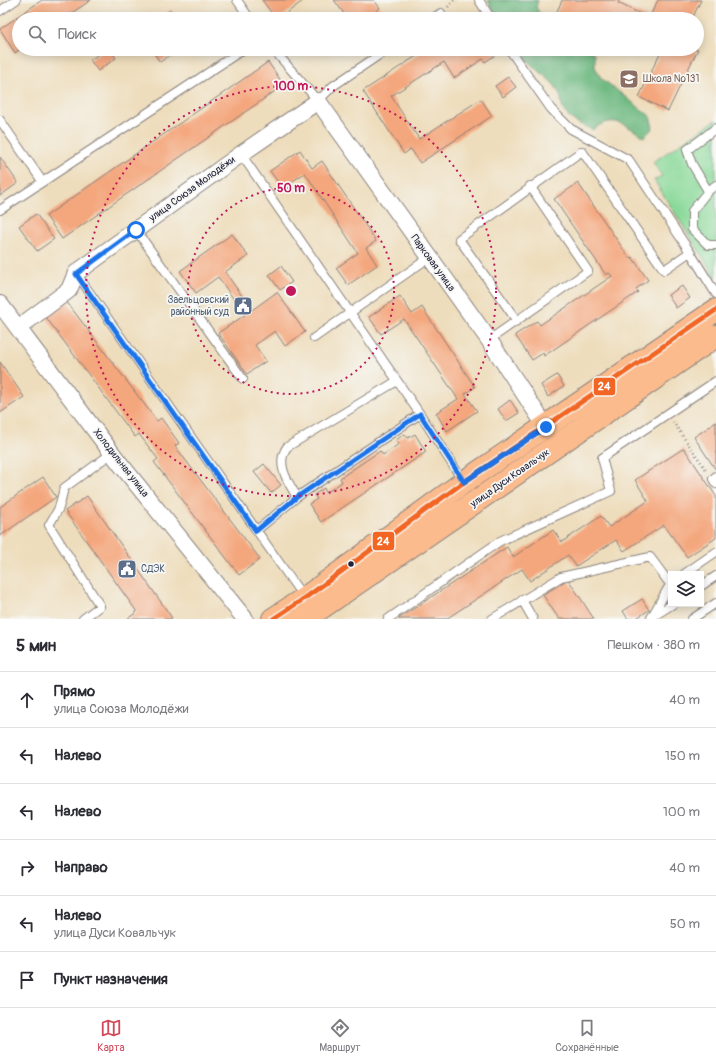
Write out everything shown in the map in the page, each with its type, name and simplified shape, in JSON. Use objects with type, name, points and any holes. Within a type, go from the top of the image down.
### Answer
[{"type":"main road","name":"улица Дуси Ковальчук","points":[[305,609],[464,482],[716,310]]},
{"type":"main road","name":"улица Дуси Ковальчук","points":[[273,619],[305,609],[713,341]]},
{"type":"street","name":"улица Союза Молодёжи","points":[[18,328],[69,290],[76,274],[241,154],[318,101]]},
{"type":"street","name":"Парковая улица","points":[[318,101],[489,340],[546,427]]},
{"type":"street","name":"Холодильная улица","points":[[0,304],[112,453],[245,619]]},
{"type":"lane","points":[[0,11],[16,0]]},
{"type":"lane","points":[[237,0],[245,12]]},
{"type":"lane","points":[[479,0],[486,12]]},
{"type":"lane","points":[[0,210],[233,56]]},
{"type":"lane","points":[[280,56],[318,101],[333,86],[378,56]]},
{"type":"lane","points":[[514,56],[552,109],[571,129],[628,160],[690,252],[716,294]]},
{"type":"lane","points":[[0,120],[42,181]]},
{"type":"lane","points":[[708,191],[692,164],[687,150],[716,128]]},
{"type":"lane","points":[[517,321],[459,239],[530,186],[582,151],[664,270],[690,252]]},
{"type":"lane","points":[[241,154],[398,380],[464,482]]},
{"type":"lane","points":[[489,340],[588,271],[530,186]]},
{"type":"lane","points":[[716,186],[708,191],[692,211],[692,229],[708,245],[716,245]]},
{"type":"lane","points":[[136,230],[243,379]]},
{"type":"lane","points":[[314,338],[430,258]]},
{"type":"lane","points":[[76,274],[256,531],[305,609]]},
{"type":"lane","points":[[297,497],[285,478],[282,466],[282,453],[287,447],[398,380]]},
{"type":"lane","points":[[388,619],[500,541],[611,491],[602,458],[715,383]]},
{"type":"lane","points":[[256,531],[297,497],[420,414]]},
{"type":"lane","points":[[83,619],[100,606],[49,525],[59,508],[64,488],[112,453]]},
{"type":"lane","points":[[716,476],[712,479],[716,484]]},
{"type":"lane","points":[[688,571],[716,552]]},
{"type":"lane","points":[[492,619],[561,577],[650,557],[668,580]]},
{"type":"lane","points":[[704,584],[716,576]]},
{"type":"lane","points":[[651,619],[668,587]]},
{"type":"lane","points":[[522,600],[533,619]]},
{"type":"lane","points":[[692,619],[716,603]]},
{"type":"lane","points":[[651,619],[669,607]]},
{"type":"path","points":[[667,414],[704,467]]},
{"type":"green space","points":[[488,0],[538,0],[536,7],[539,12],[494,12]]},
{"type":"green space","points":[[523,56],[595,56],[595,67],[601,78],[650,116],[653,128],[644,137],[631,128],[619,123],[607,123],[592,130],[574,121],[564,111],[557,88]]},
{"type":"green space","points":[[716,120],[716,278],[654,180],[662,176],[653,162]]},
{"type":"building","points":[[42,0],[91,0],[73,12],[25,12]]},
{"type":"building","points":[[262,0],[304,0],[288,12],[271,12]]},
{"type":"building","points":[[334,0],[374,0],[380,8],[375,12],[343,12]]},
{"type":"building","points":[[562,0],[620,0],[618,3],[637,12],[557,12]]},
{"type":"building","points":[[658,0],[701,0],[695,12],[652,12]]},
{"type":"building","points":[[12,21],[12,48],[0,29]]},
{"type":"building","points":[[96,56],[115,56],[116,58],[98,71],[90,60]]},
{"type":"building","points":[[156,56],[169,56],[160,62]]},
{"type":"building","points":[[416,56],[494,56],[485,62],[483,59],[454,78],[444,62],[391,96],[419,139],[481,99],[492,116],[420,163],[411,149],[404,154],[363,91]]},
{"type":"building","points":[[659,56],[695,56],[668,111],[639,97]]},
{"type":"building","points":[[268,62],[284,85],[62,239],[46,216]]},
{"type":"building","points":[[508,77],[516,87],[503,97],[495,86]]},
{"type":"building","points":[[300,150],[312,168],[322,161],[376,241],[366,248],[377,265],[348,285],[336,268],[358,253],[305,173],[282,188],[270,171]]},
{"type":"building","points":[[0,157],[18,183],[0,196]]},
{"type":"building","points":[[578,183],[630,259],[632,257],[648,280],[636,289],[638,292],[544,356],[543,353],[532,360],[515,335],[537,321],[540,325],[612,276],[609,273],[606,275],[554,199]]},
{"type":"building","points":[[36,214],[54,239],[37,251],[19,226]]},
{"type":"building","points":[[232,234],[248,256],[225,272],[252,310],[277,292],[305,332],[285,346],[275,331],[255,345],[266,361],[247,374],[218,333],[245,315],[218,277],[196,293],[180,271]]},
{"type":"building","points":[[281,266],[292,282],[280,290],[269,275]]},
{"type":"building","points":[[682,286],[690,298],[676,308],[668,295]]},
{"type":"building","points":[[400,296],[412,314],[422,307],[475,387],[465,394],[477,411],[447,431],[436,413],[458,399],[404,319],[381,334],[369,317]]},
{"type":"building","points":[[66,301],[157,421],[161,418],[179,443],[175,446],[260,559],[239,575],[154,462],[158,459],[139,434],[135,437],[45,316]]},
{"type":"building","points":[[0,362],[24,397],[0,413]]},
{"type":"building","points":[[557,375],[564,386],[548,397],[541,385]]},
{"type":"building","points":[[510,400],[519,413],[506,421],[498,409]]},
{"type":"building","points":[[716,422],[716,470],[694,437]]},
{"type":"building","points":[[405,434],[408,438],[415,434],[426,452],[321,522],[309,504],[317,499],[314,495],[324,488],[326,493],[342,482],[340,478],[380,451],[383,455],[399,444],[396,440]]},
{"type":"building","points":[[684,448],[716,496],[716,538],[687,557],[664,525],[624,551],[616,540],[576,566],[568,555],[530,581],[522,569],[446,619],[398,619],[507,547],[513,557],[553,530],[562,542],[601,516],[609,527],[648,501],[635,480]]},
{"type":"building","points":[[264,464],[281,485],[271,493],[254,472]]},
{"type":"building","points":[[43,477],[56,497],[0,536],[0,507]]},
{"type":"building","points":[[87,496],[172,618],[127,619],[137,612],[65,511]]},
{"type":"building","points":[[568,579],[594,619],[559,619],[543,595]]},
{"type":"building","points":[[642,599],[649,610],[635,619],[628,619],[623,611]]},
{"type":"transit line","name":"24","points":[[273,619],[305,598],[464,482],[716,310]]},
{"type":"place","name":"Школа №131","points":[[629,79]]},
{"type":"place","name":"Заельцовский районный суд","points":[[243,306]]},
{"type":"place","name":"СДЭК","points":[[127,569]]},
{"type":"route","points":[[136,230],[76,274],[256,531],[297,497],[420,414],[464,482],[546,427]]}]
